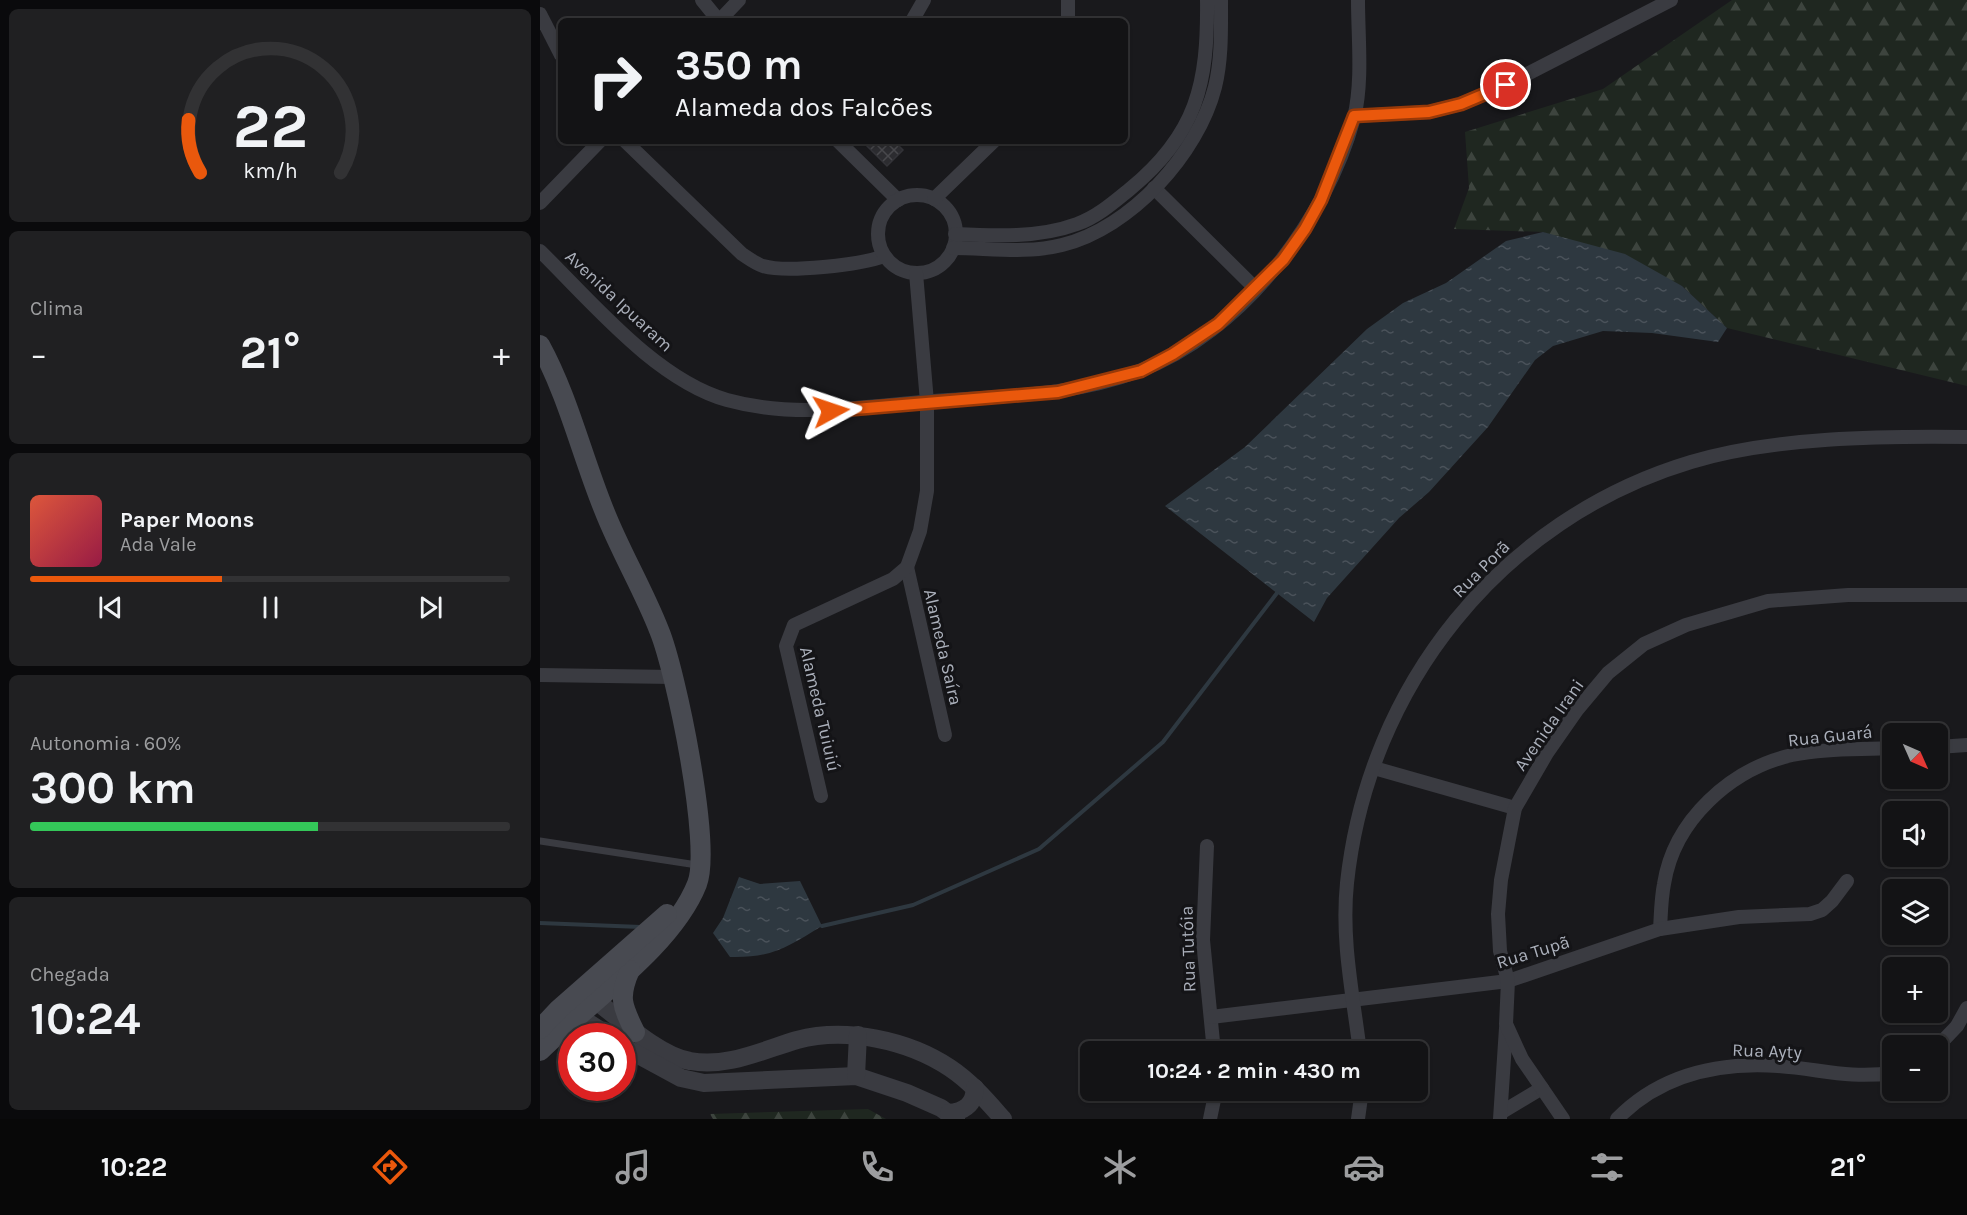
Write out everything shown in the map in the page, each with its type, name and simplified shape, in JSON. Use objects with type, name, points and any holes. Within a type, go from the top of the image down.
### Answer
[{"type":"main road","points":[[540,345],[553,373],[605,512],[659,629],[673,677],[697,803],[702,844],[699,873],[685,910],[632,966],[540,1029]]},
{"type":"main road","points":[[540,1052],[699,873]]},
{"type":"main road","points":[[626,1023],[622,988],[632,966]]},
{"type":"street","points":[[702,0],[717,18]]},
{"type":"street","points":[[722,18],[739,0]]},
{"type":"street","points":[[914,18],[924,0]]},
{"type":"street","points":[[1068,0],[1068,18]]},
{"type":"street","points":[[954,241],[1055,230],[1078,224],[1108,207],[1138,182],[1182,133],[1194,111],[1204,73],[1207,0]]},
{"type":"street","points":[[954,241],[1044,249],[1064,245],[1118,219],[1154,188],[1181,157],[1207,116],[1219,67],[1221,0]]},
{"type":"street","name":"Avenida Ipuaram","points":[[540,251],[650,359],[686,382],[727,400],[771,407],[831,411],[1058,392],[1141,371],[1218,324],[1283,260],[1305,229],[1343,150],[1354,116],[1357,94],[1358,0]]},
{"type":"street","points":[[1354,116],[1429,112],[1461,104],[1506,85],[1671,0]]},
{"type":"street","points":[[540,14],[558,49]]},
{"type":"street","points":[[540,203],[597,144]]},
{"type":"street","points":[[629,144],[742,254],[762,266],[782,268],[858,263],[884,256]]},
{"type":"street","points":[[841,144],[898,200]]},
{"type":"street","points":[[934,199],[991,144]]},
{"type":"street","points":[[1154,188],[1256,289]]},
{"type":"street","points":[[910,196],[934,199],[945,208],[953,220],[954,241],[940,265],[931,270],[916,273],[894,266],[884,256],[878,240],[879,225],[886,210],[898,200],[910,196]]},
{"type":"street","points":[[907,567],[924,513],[927,402],[916,273]]},
{"type":"street","name":"Rua Porã","points":[[1358,1041],[1346,958],[1346,885],[1354,831],[1374,768],[1397,709],[1411,684],[1468,606],[1504,566],[1584,507],[1634,481],[1692,461],[1738,450],[1808,442],[1967,436]]},
{"type":"street","name":"Alameda Saíra","points":[[907,567],[945,735]]},
{"type":"street","name":"Alameda Tuiuiú","points":[[821,796],[786,646],[788,636],[794,626],[876,588],[907,567]]},
{"type":"street","name":"Avenida Irani","points":[[1563,1119],[1522,1059],[1506,1024],[1509,981],[1500,951],[1498,914],[1515,808],[1546,753],[1576,710],[1608,673],[1644,644],[1686,625],[1768,601],[1848,595],[1967,595]]},
{"type":"street","points":[[540,675],[673,677]]},
{"type":"street","points":[[1948,746],[1967,745]]},
{"type":"street","name":"Rua Guará","points":[[1660,929],[1664,883],[1679,837],[1721,789],[1752,769],[1792,755],[1882,749]]},
{"type":"street","points":[[1374,768],[1515,808]]},
{"type":"street","name":"Rua Tutóia","points":[[1207,846],[1203,940],[1213,1041]]},
{"type":"street","name":"Rua Tupã","points":[[1211,1017],[1352,998],[1509,981],[1660,929],[1739,917],[1810,914],[1822,910],[1847,881]]},
{"type":"street","points":[[585,1000],[600,1023]]},
{"type":"street","points":[[585,1000],[611,1023]]},
{"type":"street","points":[[1948,1035],[1957,1026],[1967,1008]]},
{"type":"street","points":[[1501,1115],[1506,1024]]},
{"type":"street","points":[[856,1076],[858,1035]]},
{"type":"street","points":[[636,1042],[688,1061],[709,1063],[738,1059],[800,1040],[858,1035],[913,1050],[950,1068],[975,1088],[1003,1119]]},
{"type":"street","points":[[636,1044],[681,1078],[704,1083],[856,1076],[907,1093],[953,1116],[971,1104],[975,1088]]},
{"type":"street","name":"Rua Ayty","points":[[1617,1119],[1630,1106],[1657,1088],[1684,1075],[1734,1065],[1780,1066],[1864,1077],[1882,1075]]},
{"type":"street","points":[[1501,1115],[1542,1088]]},
{"type":"street","points":[[1210,1119],[1213,1101]]},
{"type":"street","points":[[1359,1119],[1361,1101]]},
{"type":"lane","points":[[540,841],[699,873]]},
{"type":"green space","points":[[1732,0],[1967,0],[1967,386],[1727,328],[1682,286],[1543,232],[1454,229],[1469,188],[1465,132],[1603,89]]},
{"type":"green space","points":[[868,1109],[886,1119],[713,1119],[710,1114]]},
{"type":"water","points":[[1543,232],[1625,254],[1682,286],[1727,328],[1718,342],[1652,333],[1603,331],[1553,346],[1535,360],[1488,427],[1429,492],[1399,518],[1327,598],[1314,622],[1165,506],[1245,447],[1367,329],[1403,303],[1446,283],[1506,241]]},
{"type":"water","points":[[739,877],[760,884],[800,881],[822,926],[779,950],[758,956],[730,957],[713,933],[723,918]]},
{"type":"building","points":[[865,144],[897,144],[903,150],[887,166]]},
{"type":"waterway","points":[[822,926],[913,905],[1039,849],[1163,742],[1277,593]]},
{"type":"waterway","points":[[540,923],[641,927]]},
{"type":"route","points":[[831,411],[1058,392],[1141,371],[1173,354],[1218,324],[1283,260],[1305,229],[1321,200],[1343,150],[1354,116],[1429,112],[1461,104],[1506,85]]}]
